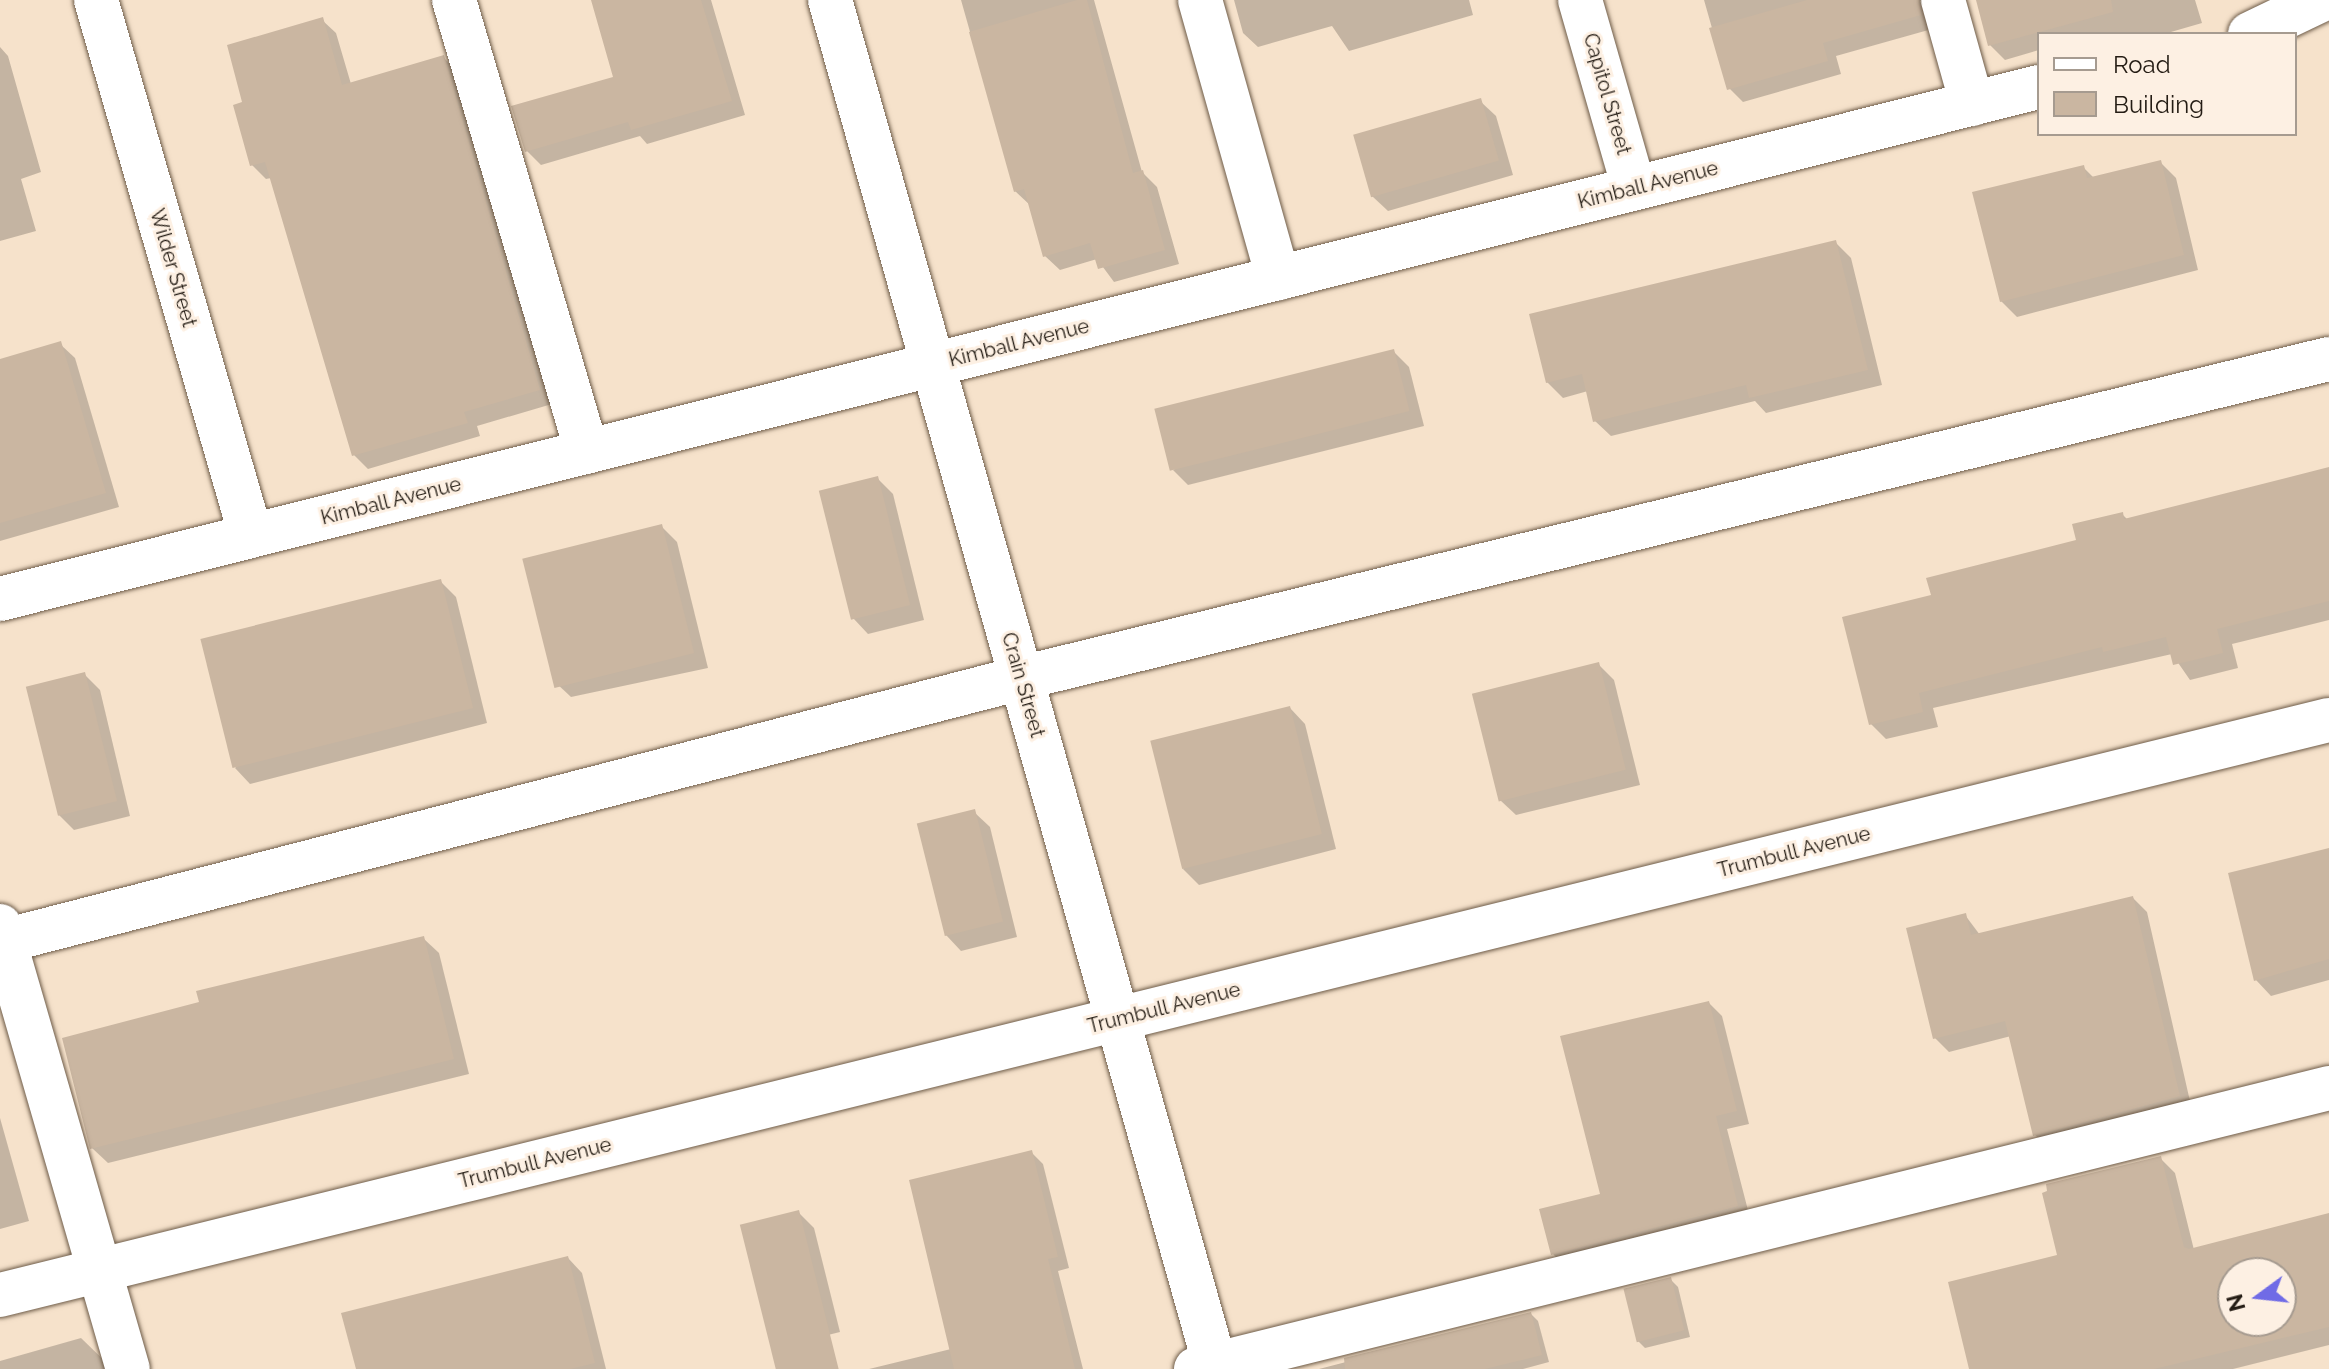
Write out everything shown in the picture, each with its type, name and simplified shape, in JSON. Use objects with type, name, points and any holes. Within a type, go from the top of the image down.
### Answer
[{"type":"street","name":"Wilder Street","points":[[96,0],[251,536]]},
{"type":"street","points":[[454,0],[587,452]]},
{"type":"street","name":"Crain Street","points":[[830,0],[1117,1019],[1209,1367]]},
{"type":"street","points":[[1200,0],[1278,278]]},
{"type":"street","name":"Capitol Street","points":[[1580,0],[1634,188]]},
{"type":"street","points":[[1943,0],[1972,104]]},
{"type":"street","points":[[2254,32],[2321,0],[2329,26]]},
{"type":"street","name":"Kimball Avenue","points":[[0,599],[2037,88]]},
{"type":"street","points":[[128,1369],[2,934],[1021,678],[2329,359]]},
{"type":"street","name":"Trumbull Avenue","points":[[0,1295],[2329,720]]},
{"type":"street","points":[[1209,1367],[2329,1088]]},
{"type":"building","points":[[591,0],[701,0],[732,101],[631,130],[628,122],[525,152],[511,106],[613,77]]},
{"type":"building","points":[[1077,0],[1087,0],[1133,173],[1143,170],[1165,250],[1098,269],[1090,243],[1043,257],[1024,189],[1014,192],[969,32]]},
{"type":"building","points":[[1807,0],[1919,0],[1921,15],[1823,43],[1828,61],[1727,90],[1709,28]]},
{"type":"building","points":[[1976,0],[2111,0],[2113,12],[1988,46]]},
{"type":"building","points":[[323,17],[342,85],[444,55],[540,390],[464,412],[468,423],[352,456],[265,162],[250,166],[233,105],[242,102],[227,45]]},
{"type":"building","points":[[1481,98],[1499,160],[1371,197],[1353,135]]},
{"type":"building","points":[[2161,160],[2184,255],[2000,302],[1972,192],[2084,165],[2087,178]]},
{"type":"building","points":[[1836,240],[1868,370],[1749,398],[1746,385],[1593,422],[1582,374],[1546,383],[1529,314]]},
{"type":"building","points":[[61,341],[106,493],[0,523],[0,359]]},
{"type":"building","points":[[1394,349],[1409,411],[1170,471],[1154,409]]},
{"type":"building","points":[[2329,467],[2329,601],[2217,629],[2223,653],[2173,665],[2166,637],[2103,652],[2102,647],[1919,693],[1923,712],[1869,725],[1842,617],[1931,595],[1926,578],[2076,540],[2072,524],[2123,512],[2124,519]]},
{"type":"building","points":[[878,476],[910,605],[851,620],[819,491]]},
{"type":"building","points":[[662,524],[694,653],[554,688],[522,559]]},
{"type":"building","points":[[441,579],[473,708],[233,768],[200,639]]},
{"type":"building","points":[[1599,662],[1626,770],[1499,801],[1472,694]]},
{"type":"building","points":[[85,672],[117,801],[58,816],[26,687]]},
{"type":"building","points":[[1290,706],[1322,834],[1182,869],[1150,741]]},
{"type":"building","points":[[975,809],[1003,922],[945,936],[917,824]]},
{"type":"building","points":[[2329,848],[2329,959],[2254,981],[2228,873]]},
{"type":"building","points":[[2133,896],[2180,1096],[2033,1136],[2005,1021],[1933,1039],[1906,928],[1966,913],[1971,935]]},
{"type":"building","points":[[424,936],[454,1059],[90,1149],[62,1038],[199,1002],[196,991]]},
{"type":"building","points":[[1709,1001],[1737,1111],[1716,1116],[1738,1206],[1551,1255],[1539,1209],[1600,1194],[1560,1036]]},
{"type":"building","points":[[1032,1150],[1058,1257],[1048,1259],[1075,1369],[954,1369],[909,1180]]},
{"type":"building","points":[[2161,1156],[2184,1247],[2189,1249],[2329,1213],[2329,1327],[2297,1335],[2297,1257],[2217,1257],[2217,1337],[2287,1337],[2154,1369],[1969,1369],[1948,1282],[2057,1255],[2042,1193],[2047,1191],[2046,1184]]},
{"type":"building","points":[[799,1210],[839,1369],[776,1369],[740,1225]]},
{"type":"building","points":[[568,1256],[595,1363],[570,1369],[356,1369],[341,1313]]},
{"type":"building","points":[[1671,1277],[1684,1330],[1637,1342],[1623,1289]]},
{"type":"building","points":[[1531,1312],[1542,1355],[1485,1369],[1345,1369],[1344,1358]]}]
